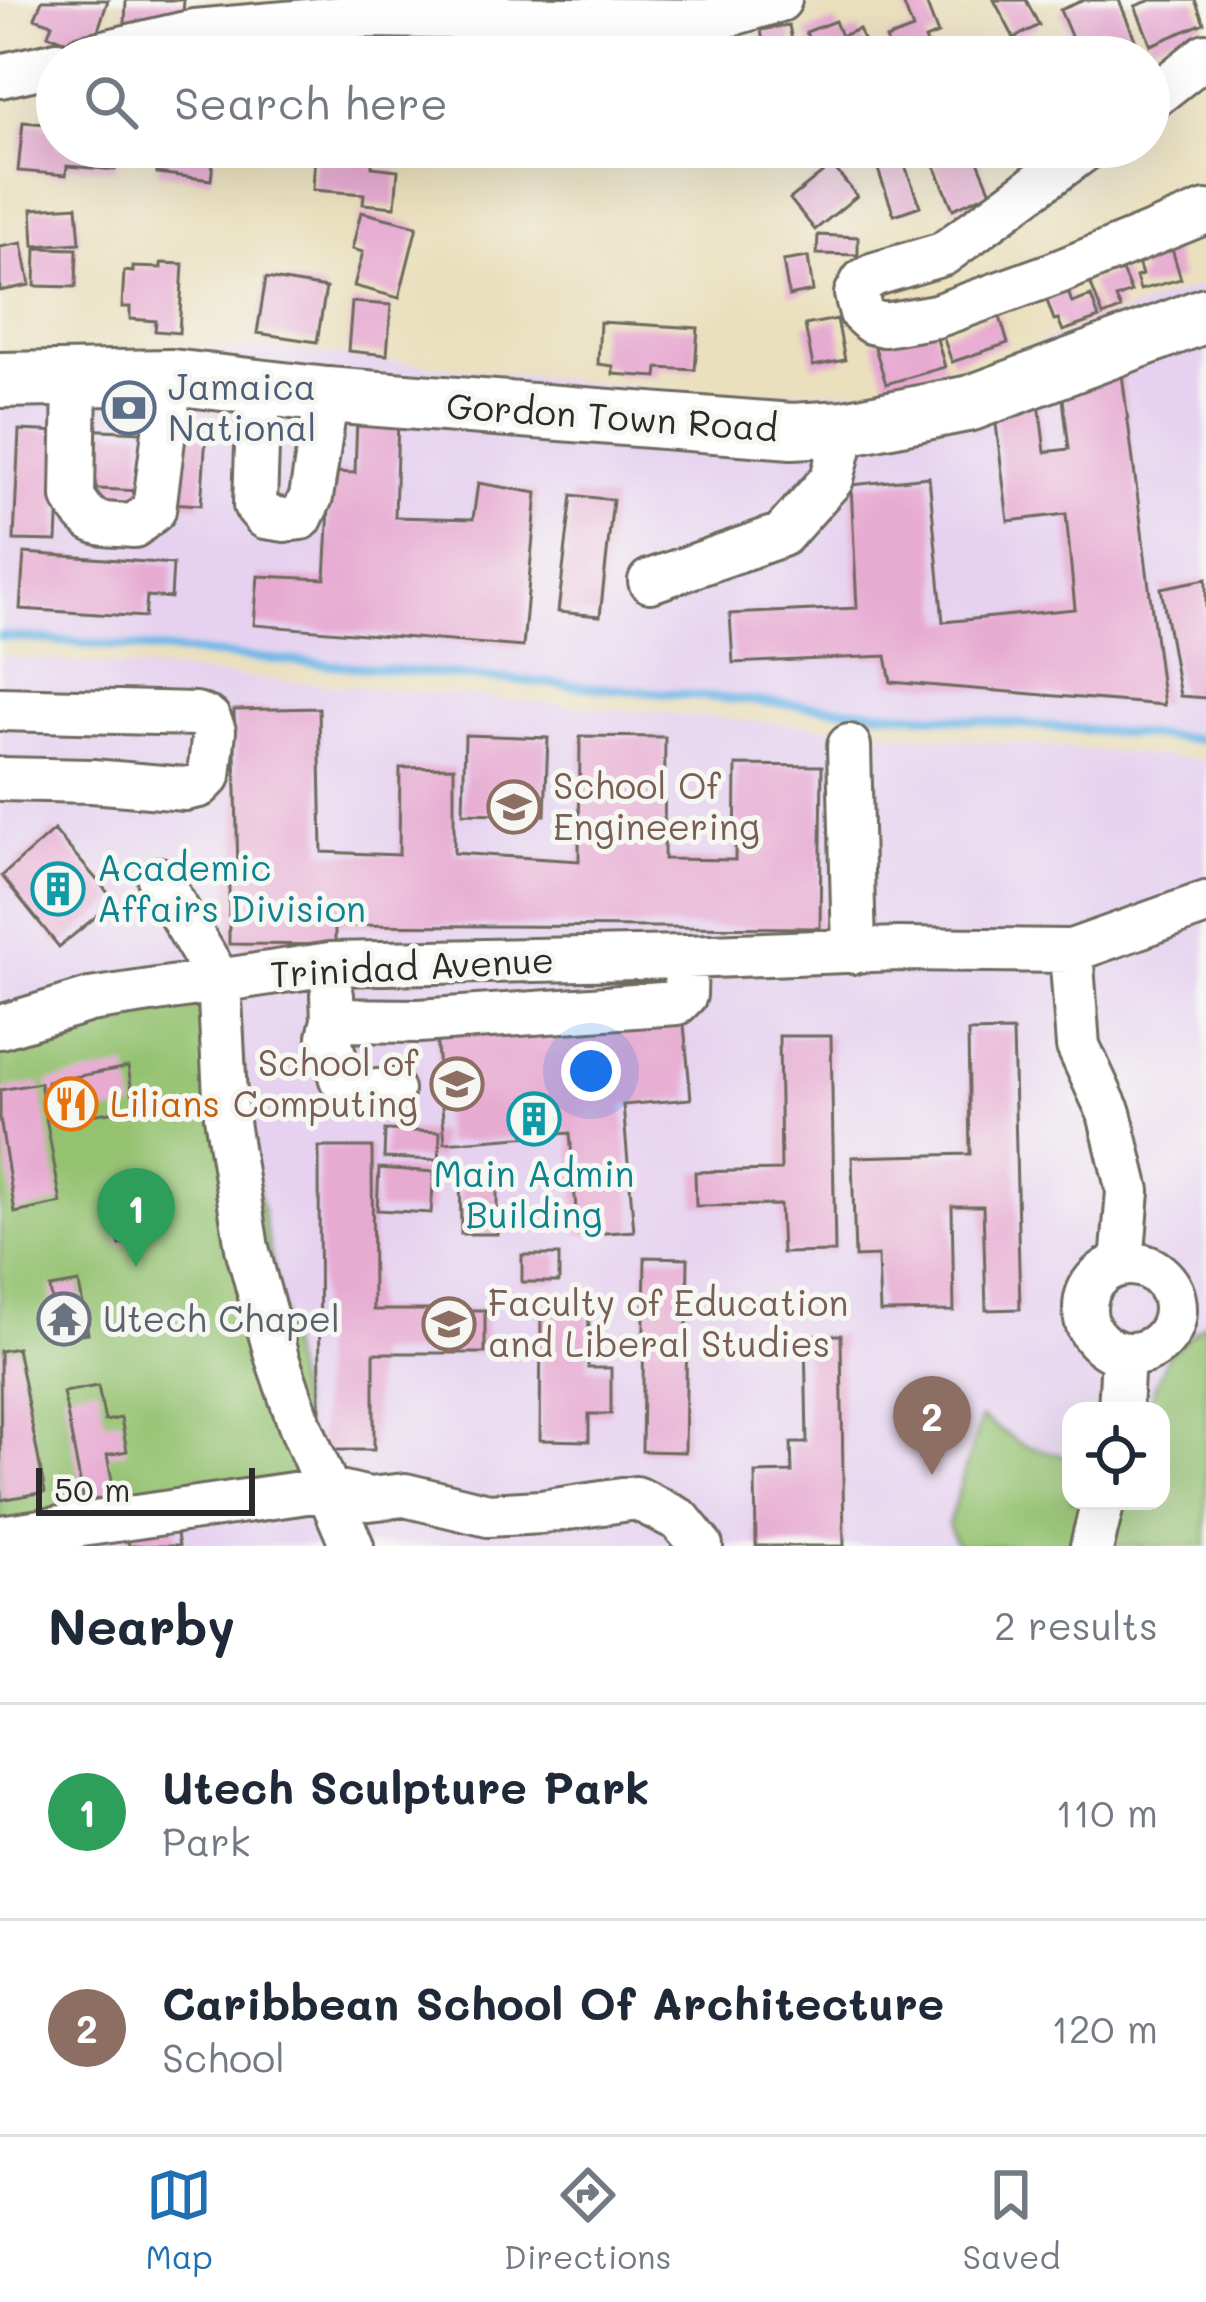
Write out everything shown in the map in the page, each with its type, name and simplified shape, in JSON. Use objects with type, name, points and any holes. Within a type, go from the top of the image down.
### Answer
[{"type":"main road","name":"Gordon Town Road","points":[[0,380],[171,377],[327,395],[792,430],[845,428],[971,403],[1206,315]]},
{"type":"street","points":[[173,36],[365,8],[708,21],[779,0]]},
{"type":"street","points":[[1170,83],[1206,55]]},
{"type":"street","points":[[0,76],[36,68]]},
{"type":"street","points":[[1061,168],[944,254],[862,281],[856,294],[861,313],[884,325],[936,316],[1206,212]]},
{"type":"street","points":[[75,378],[73,497],[92,522],[134,526],[154,510],[171,377]]},
{"type":"street","points":[[259,387],[255,505],[265,517],[285,520],[301,518],[311,497],[327,395]]},
{"type":"street","points":[[650,581],[782,535],[832,479],[845,428]]},
{"type":"street","points":[[0,709],[196,714],[208,719],[214,730],[209,776],[199,786],[0,779]]},
{"type":"street","points":[[849,746],[854,952]]},
{"type":"street","points":[[159,879],[220,980],[226,1116],[248,1248],[277,1358],[352,1546]]},
{"type":"street","points":[[1122,1264],[1128,1191],[1109,1113],[1078,1046],[1071,952],[1206,903]]},
{"type":"street","name":"Trinidad Avenue","points":[[0,1027],[89,1000],[330,964],[898,949],[1071,952]]},
{"type":"street","points":[[333,1020],[419,1021],[677,1003],[685,995],[686,957]]},
{"type":"street","points":[[330,964],[333,1020],[329,1037],[341,1079],[353,1093],[392,1090]]},
{"type":"street","points":[[1122,1264],[1136,1264],[1161,1276],[1169,1287],[1190,1298],[1162,1341],[1137,1354],[1123,1354],[1097,1342],[1084,1317],[1089,1288],[1108,1268],[1122,1264]]},
{"type":"street","points":[[1120,1402],[1123,1354]]},
{"type":"street","points":[[0,1537],[327,1490],[368,1499],[405,1496],[488,1516],[636,1498],[680,1520],[701,1546]]},
{"type":"street","points":[[1092,1546],[1101,1510]]},
{"type":"shaded area","points":[[1206,283],[1206,740],[0,636],[0,360],[264,348],[700,394],[912,389]]},
{"type":"shaded area","points":[[0,656],[1206,760],[1206,1546],[0,1546]]},
{"type":"green space","points":[[234,990],[250,1147],[314,1482],[0,1529],[0,1036]]},
{"type":"green space","points":[[1206,1322],[1206,1546],[1110,1546],[1118,1510],[1170,1510],[1170,1402],[1149,1402],[1168,1355]]},
{"type":"green space","points":[[981,1418],[1023,1445],[1062,1456],[1062,1510],[1101,1510],[1092,1546],[957,1546],[948,1525]]},
{"type":"building","points":[[42,0],[108,0],[96,36],[51,36],[52,24],[35,18]]},
{"type":"building","points":[[126,0],[184,0],[182,28],[125,24]]},
{"type":"building","points":[[902,0],[925,0],[938,34],[894,36],[913,29]]},
{"type":"building","points":[[994,0],[1026,0],[1039,25],[1013,36]]},
{"type":"building","points":[[1084,0],[1119,0],[1134,36],[1071,36],[1060,10]]},
{"type":"building","points":[[1151,0],[1195,0],[1204,23],[1170,37],[1147,36],[1135,6]]},
{"type":"building","points":[[835,21],[841,36],[808,36],[806,32]]},
{"type":"building","points":[[789,25],[791,36],[762,36],[761,30]]},
{"type":"building","points":[[23,122],[36,123],[36,168],[67,168],[66,175],[18,171]]},
{"type":"building","points":[[158,168],[212,168],[211,180],[157,173]]},
{"type":"building","points":[[314,168],[398,170],[395,207],[363,204],[364,194],[313,190]]},
{"type":"building","points":[[828,168],[834,168],[857,196],[815,230],[790,199]]},
{"type":"building","points":[[877,168],[906,168],[920,206],[894,215]]},
{"type":"building","points":[[936,168],[981,168],[991,192],[953,209]]},
{"type":"building","points":[[77,206],[80,243],[34,246],[32,209]]},
{"type":"building","points":[[361,212],[417,226],[399,298],[354,286],[363,252],[352,249]]},
{"type":"building","points":[[818,235],[858,237],[858,255],[817,254]]},
{"type":"building","points":[[1168,236],[1181,279],[1140,290],[1136,277],[1142,275],[1133,247]]},
{"type":"building","points":[[22,243],[30,285],[0,291],[0,247]]},
{"type":"building","points":[[36,248],[77,249],[76,287],[35,286]]},
{"type":"building","points":[[808,257],[813,291],[789,296],[783,261]]},
{"type":"building","points":[[161,263],[183,264],[179,333],[155,331],[156,321],[130,319],[130,307],[122,307],[124,271],[161,268]]},
{"type":"building","points":[[1122,271],[1131,292],[1116,298],[1121,309],[1103,316],[1090,282]]},
{"type":"building","points":[[266,278],[326,288],[317,342],[257,333]]},
{"type":"building","points":[[1064,279],[1072,303],[1091,296],[1099,318],[1063,331],[1042,287]]},
{"type":"building","points":[[352,302],[391,305],[387,355],[348,351]]},
{"type":"building","points":[[999,314],[1008,343],[952,362],[942,334]]},
{"type":"building","points":[[837,319],[845,360],[813,366],[805,325]]},
{"type":"building","points":[[600,322],[698,328],[695,370],[658,368],[657,377],[613,374],[613,366],[598,364]]},
{"type":"building","points":[[933,325],[945,367],[886,384],[873,341]]},
{"type":"building","points":[[1122,374],[1164,705],[891,682],[886,656],[733,663],[730,614],[857,608],[851,485],[929,477],[943,622],[1075,609],[1066,514],[1008,521],[994,408],[1039,403],[1045,452],[1069,449],[1061,382]]},
{"type":"building","points":[[357,418],[398,419],[395,517],[473,519],[478,483],[537,493],[523,647],[254,625],[258,576],[325,579],[331,472],[355,473]]},
{"type":"building","points":[[176,420],[207,422],[201,505],[169,503]]},
{"type":"building","points":[[81,429],[142,432],[140,491],[78,488]]},
{"type":"building","points":[[19,430],[62,432],[57,541],[14,540]]},
{"type":"building","points":[[572,495],[613,500],[600,616],[558,612]]},
{"type":"building","points":[[24,553],[173,564],[171,598],[147,596],[145,617],[20,609]]},
{"type":"building","points":[[1206,579],[1206,698],[1180,696],[1161,588]]},
{"type":"building","points":[[319,708],[322,852],[399,855],[400,768],[454,767],[454,853],[579,861],[580,736],[665,737],[664,859],[735,860],[736,765],[822,766],[820,928],[335,925],[335,945],[229,944],[229,872],[238,872],[234,710]]},
{"type":"building","points":[[465,735],[548,738],[545,815],[463,813]]},
{"type":"building","name":"Academic Affairs Division","points":[[54,830],[115,901],[59,947],[2,876]]},
{"type":"building","name":"Main Admin Building","points":[[683,1014],[691,1099],[623,1105],[634,1231],[578,1235],[570,1133],[445,1143],[436,1034]]},
{"type":"building","points":[[1013,1031],[1020,1309],[986,1310],[983,1206],[952,1206],[954,1311],[880,1312],[878,1256],[855,1257],[852,1157],[970,1154],[968,1032]]},
{"type":"building","points":[[779,1036],[831,1036],[835,1252],[782,1253],[780,1205],[696,1206],[695,1172],[781,1170]]},
{"type":"building","points":[[128,1067],[135,1108],[54,1121],[47,1082]]},
{"type":"building","points":[[40,1083],[61,1203],[15,1213],[0,1090]]},
{"type":"building","points":[[385,1130],[440,1132],[439,1160],[384,1158]]},
{"type":"building","name":"Faculty of Education and Liberal Studies","points":[[319,1147],[372,1147],[373,1310],[485,1310],[485,1353],[374,1353],[374,1450],[320,1450]]},
{"type":"building","points":[[379,1168],[434,1172],[431,1213],[377,1210]]},
{"type":"building","points":[[460,1168],[497,1168],[497,1234],[461,1234]]},
{"type":"building","points":[[137,1209],[148,1234],[120,1245],[110,1220]]},
{"type":"building","points":[[522,1255],[559,1255],[559,1282],[522,1282]]},
{"type":"building","points":[[645,1257],[688,1258],[685,1452],[642,1451]]},
{"type":"building","points":[[79,1283],[88,1333],[58,1337],[50,1288]]},
{"type":"building","points":[[541,1312],[589,1313],[588,1368],[611,1368],[611,1414],[589,1414],[589,1441],[540,1440]]},
{"type":"building","points":[[805,1335],[841,1335],[844,1546],[756,1546],[755,1473],[792,1472],[791,1443],[807,1443]]},
{"type":"building","points":[[17,1348],[45,1492],[1,1500],[0,1351]]},
{"type":"building","points":[[98,1386],[105,1421],[121,1418],[127,1451],[107,1455],[115,1496],[84,1502],[63,1392]]},
{"type":"building","points":[[175,1523],[179,1546],[129,1546],[126,1532]]},
{"type":"waterway","points":[[0,636],[1206,740]]},
{"type":"place","name":"Jamaica National","points":[[129,408]]},
{"type":"place","name":"School Of Engineering","points":[[514,807]]},
{"type":"place","name":"Academic Affairs Division","points":[[58,889]]},
{"type":"place","name":"School of Computing","points":[[457,1084]]},
{"type":"place","name":"Lilians","points":[[71,1104]]},
{"type":"place","name":"Main Admin Building","points":[[534,1119]]},
{"type":"place","name":"Utech Sculpture Park","points":[[136,1267]]},
{"type":"place","name":"Utech Chapel","points":[[64,1319]]},
{"type":"place","name":"Faculty of Education and Liberal Studies","points":[[449,1324]]},
{"type":"place","name":"Caribbean School Of Architecture","points":[[932,1475]]}]
